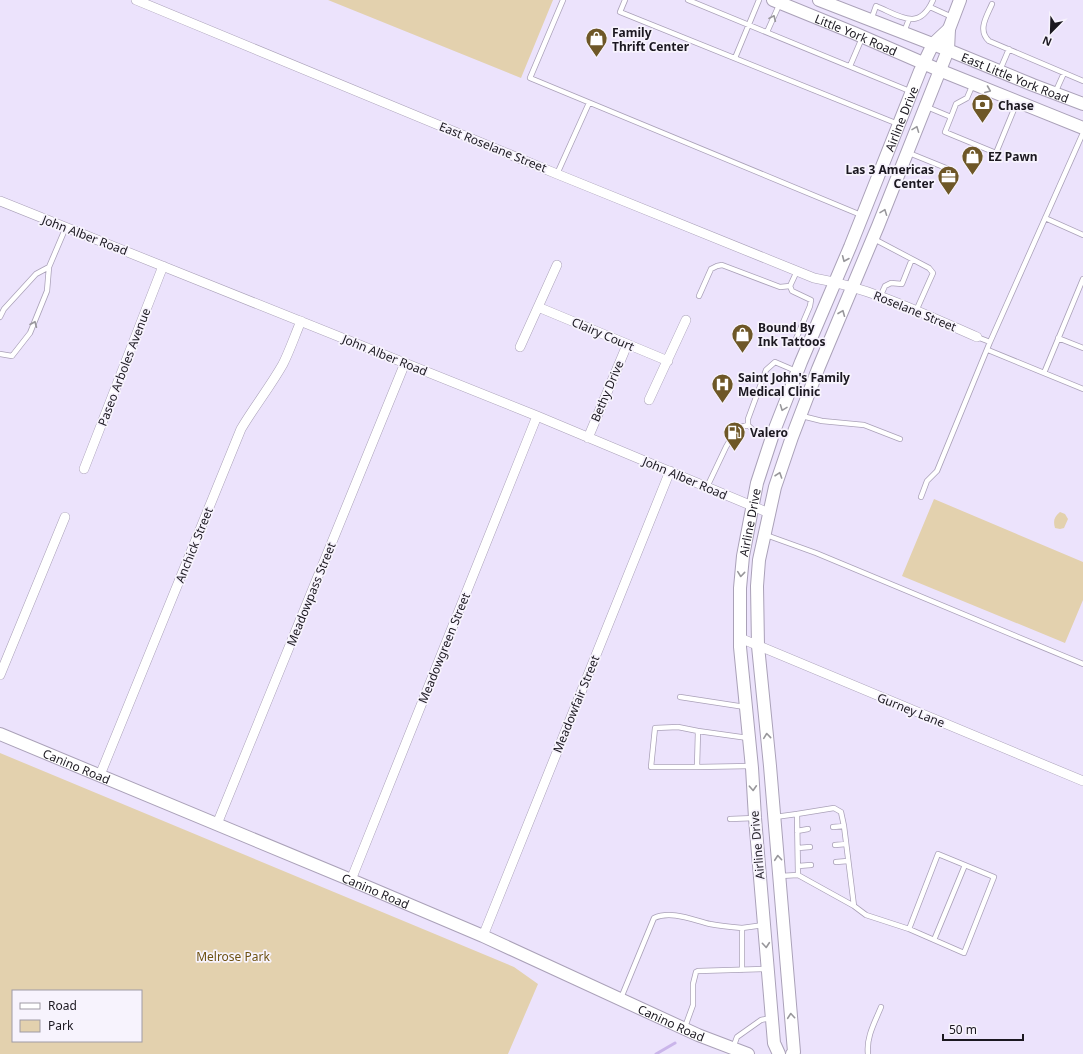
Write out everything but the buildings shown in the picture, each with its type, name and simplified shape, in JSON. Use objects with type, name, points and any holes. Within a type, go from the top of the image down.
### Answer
[{"type":"main road","name":"Little York Road","points":[[819,0],[838,3],[871,20],[948,50]]},
{"type":"main road","name":"Airline Drive","points":[[792,1054],[794,1052],[780,876],[758,646],[759,560],[775,487],[800,415],[948,50],[949,29],[960,0]]},
{"type":"main road","name":"Little York Road","points":[[778,1],[863,36],[939,70]]},
{"type":"main road","name":"Airline Drive","points":[[778,1054],[774,1043],[740,638],[740,588],[743,556],[757,483],[797,372],[836,282],[924,64],[933,44],[949,29]]},
{"type":"main road","name":"East Little York Road","points":[[948,50],[1032,85],[1083,104]]},
{"type":"main road","name":"East Little York Road","points":[[939,70],[1083,128]]},
{"type":"main road","name":"Canino Road","points":[[0,734],[483,936],[685,1028],[748,1054]]},
{"type":"main road","points":[[755,818],[774,817]]},
{"type":"street","name":"East Roselane Street","points":[[136,0],[557,174],[814,278],[852,286]]},
{"type":"street","name":"John Alber Road","points":[[0,201],[301,320],[537,416],[769,513]]},
{"type":"street","points":[[520,347],[557,265]]},
{"type":"street","name":"Paseo Arboles Avenue","points":[[84,469],[164,266]]},
{"type":"street","name":"Roselane Street","points":[[852,286],[977,337]]},
{"type":"street","name":"Clairy Court","points":[[538,307],[668,361]]},
{"type":"street","name":"Anchick Street","points":[[100,775],[241,429],[284,362],[301,320]]},
{"type":"street","points":[[649,400],[686,320]]},
{"type":"street","name":"Bethy Drive","points":[[588,438],[627,345]]},
{"type":"street","name":"Meadowpass Street","points":[[217,824],[405,363]]},
{"type":"street","name":"Meadowgreen Street","points":[[351,880],[537,416]]},
{"type":"street","name":"Meadowfair Street","points":[[483,936],[670,471]]},
{"type":"street","points":[[0,675],[65,517]]},
{"type":"street","name":"Gurney Lane","points":[[740,638],[1083,780]]},
{"type":"lane","points":[[563,0],[530,78],[862,216]]},
{"type":"lane","points":[[625,0],[620,12],[899,124]]},
{"type":"lane","points":[[688,0],[912,92]]},
{"type":"lane","points":[[735,58],[759,0]]},
{"type":"lane","points":[[871,20],[876,6],[909,19],[922,17],[930,7],[932,0]]},
{"type":"lane","points":[[767,32],[778,1]]},
{"type":"lane","points":[[992,4],[983,26],[983,34],[989,41],[1083,81]]},
{"type":"lane","points":[[930,7],[953,18]]},
{"type":"lane","points":[[904,32],[909,19]]},
{"type":"lane","points":[[850,66],[863,36]]},
{"type":"lane","points":[[1000,71],[1009,49]]},
{"type":"lane","points":[[1055,93],[1064,73]]},
{"type":"lane","points":[[973,84],[967,98],[956,104],[945,132],[996,153],[1017,102]]},
{"type":"lane","points":[[557,174],[589,103]]},
{"type":"lane","points":[[925,106],[951,117]]},
{"type":"lane","points":[[922,497],[927,481],[937,471],[990,342],[1083,133]]},
{"type":"lane","points":[[907,152],[946,168]]},
{"type":"lane","points":[[1045,218],[1083,235]]},
{"type":"lane","points":[[0,354],[12,356],[30,333],[47,290],[49,267],[66,228]]},
{"type":"lane","points":[[873,238],[929,268],[933,273],[916,311]]},
{"type":"lane","points":[[880,297],[885,286],[891,283],[902,284],[912,259]]},
{"type":"lane","points":[[699,296],[711,269],[722,265],[780,287],[790,286]]},
{"type":"lane","points":[[0,317],[4,309],[36,274],[49,267]]},
{"type":"lane","points":[[790,286],[797,271]]},
{"type":"lane","points":[[1044,373],[1083,279]]},
{"type":"lane","points":[[790,286],[792,291],[811,300],[810,306],[796,339],[797,342],[808,347]]},
{"type":"lane","points":[[977,337],[990,342]]},
{"type":"lane","points":[[1058,338],[1083,347]]},
{"type":"lane","points":[[988,350],[1083,389]]},
{"type":"lane","points":[[772,438],[754,431],[748,425],[748,419],[766,370],[775,362],[797,372]]},
{"type":"lane","points":[[800,415],[822,421],[864,425],[900,439]]},
{"type":"lane","points":[[707,487],[737,428],[748,425]]},
{"type":"lane","points":[[765,534],[816,553],[1083,664]]},
{"type":"lane","points":[[680,697],[745,707]]},
{"type":"lane","points":[[748,738],[678,728],[655,728],[651,767],[751,766]]},
{"type":"lane","points":[[697,767],[698,731]]},
{"type":"lane","points":[[774,817],[834,808],[841,812],[854,906]]},
{"type":"lane","points":[[797,814],[798,875]]},
{"type":"lane","points":[[730,819],[755,818]]},
{"type":"lane","points":[[834,827],[844,826]]},
{"type":"lane","points":[[797,831],[808,830]]},
{"type":"lane","points":[[835,845],[846,844]]},
{"type":"lane","points":[[798,848],[810,847]]},
{"type":"lane","points":[[780,876],[798,875],[854,906],[866,915],[909,929],[964,953],[994,877],[938,854],[909,929]]},
{"type":"lane","points":[[836,862],[848,861]]},
{"type":"lane","points":[[798,866],[811,865]]},
{"type":"lane","points":[[934,940],[965,865]]},
{"type":"lane","points":[[620,999],[654,918],[663,915],[670,915],[711,924],[742,928],[764,925]]},
{"type":"lane","points":[[742,928],[742,970]]},
{"type":"lane","points":[[685,1028],[693,1005],[692,984],[696,972],[768,969]]},
{"type":"lane","points":[[868,1054],[868,1039],[881,1007]]},
{"type":"lane","points":[[733,1048],[737,1037],[761,1020],[772,1018]]},
{"type":"green space","points":[[328,0],[553,0],[521,78]]},
{"type":"green space","points":[[934,499],[1083,562],[1083,600],[1065,643],[902,576]]},
{"type":"green space","points":[[1060,512],[1065,514],[1068,519],[1064,528],[1060,529],[1055,528],[1054,519]]},
{"type":"green space","name":"Melrose Park","points":[[0,753],[514,967],[538,984],[508,1054],[0,1054]]},
{"type":"waterway","points":[[656,1054],[675,1043]]},
{"type":"place","name":"Family Thrift Center","points":[[597,58]]},
{"type":"place","name":"Chase","points":[[982,124]]},
{"type":"place","name":"EZ Pawn","points":[[973,176]]},
{"type":"place","name":"Las 3 Americas Center","points":[[949,196]]},
{"type":"place","name":"Bound By Ink Tattoos","points":[[743,354]]},
{"type":"place","name":"Saint John's Family Medical Clinic","points":[[722,404]]},
{"type":"place","name":"Valero","points":[[735,452]]}]
